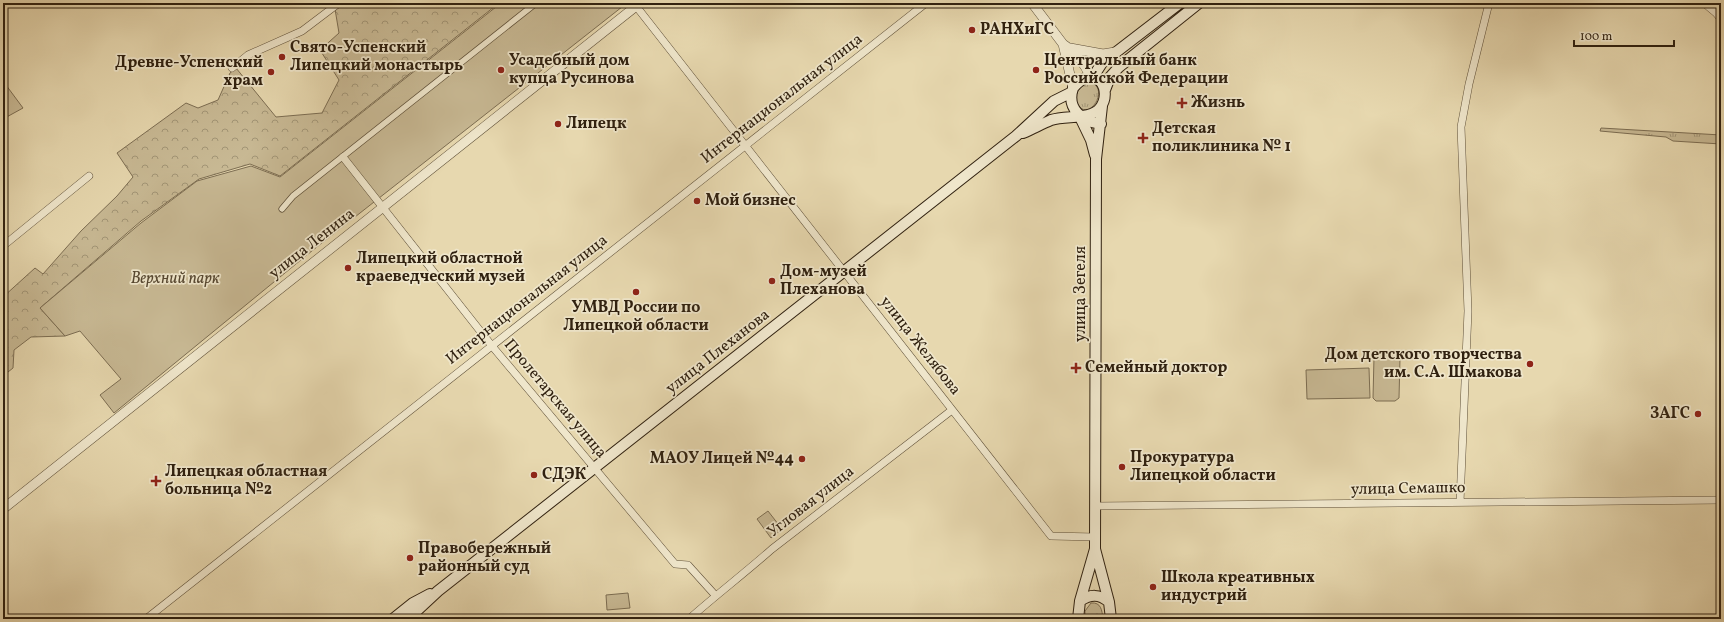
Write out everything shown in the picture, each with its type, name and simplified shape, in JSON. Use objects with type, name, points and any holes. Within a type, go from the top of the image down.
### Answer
[{"type":"main road","points":[[1092,76],[1102,63],[1115,52],[1180,3]]},
{"type":"main road","points":[[1079,115],[1093,113],[1102,106],[1105,90],[1110,77],[1119,66],[1199,3]]},
{"type":"main road","points":[[1101,124],[1087,120],[1079,115],[1073,108],[1072,90],[1084,77],[1092,76],[1098,80],[1105,90]]},
{"type":"main road","name":"улица Плеханова","points":[[408,619],[438,591],[1016,136],[1054,102],[1072,90]]},
{"type":"main road","name":"улица Зегеля","points":[[1095,549],[1096,159],[1102,106]]},
{"type":"main road","name":"улица Плеханова","points":[[1016,136],[1051,120],[1079,115]]},
{"type":"main road","name":"улица Зегеля","points":[[1079,115],[1091,140],[1096,159]]},
{"type":"main road","points":[[1078,618],[1080,600],[1095,549]]},
{"type":"main road","points":[[1095,549],[1109,602],[1111,619]]},
{"type":"main road","name":"улица Плеханова","points":[[393,619],[413,603],[438,591]]},
{"type":"main road","points":[[1080,600],[1087,596],[1095,595],[1103,597],[1109,602]]},
{"type":"street","points":[[232,68],[248,55],[302,31],[339,3]]},
{"type":"street","points":[[282,209],[293,196],[536,3]]},
{"type":"street","name":"Интернациональная улица","points":[[146,619],[926,3]]},
{"type":"street","points":[[1032,3],[1092,76]]},
{"type":"street","points":[[1460,502],[1468,311],[1461,127],[1469,84],[1489,3]]},
{"type":"street","points":[[1704,3],[1716,13],[1721,20]]},
{"type":"street","name":"улица Желябова","points":[[638,5],[745,146],[1051,536],[1095,537]]},
{"type":"street","name":"улица Ленина","points":[[3,509],[638,5]]},
{"type":"street","points":[[1066,46],[1103,54],[1115,52]]},
{"type":"street","points":[[1066,46],[1072,90]]},
{"type":"street","name":"Пролетарская улица","points":[[343,157],[492,346],[676,564],[688,565],[715,595]]},
{"type":"street","points":[[3,246],[89,176]]},
{"type":"street","name":"Угловая улица","points":[[688,619],[715,595],[952,410]]},
{"type":"street","name":"улица Семашко","points":[[1095,506],[1721,500]]},
{"type":"green space","points":[[342,3],[499,3],[280,176],[250,164],[199,179],[141,221],[40,308],[65,336],[31,337],[14,350],[13,368],[3,376],[3,322],[5,319],[3,297],[35,268],[43,274],[81,231],[117,196],[133,177],[117,153],[186,103],[198,108],[218,100],[230,73],[236,68],[276,117],[322,113],[339,80],[320,50],[339,33],[335,9]]},
{"type":"green space","name":"Верхний парк","points":[[501,3],[627,3],[313,250],[114,413],[100,395],[121,379],[80,331],[65,336],[40,308],[141,223],[197,181],[251,166],[280,177]]},
{"type":"green space","points":[[3,81],[23,108],[3,119]]},
{"type":"green space","points":[[1089,82],[1095,85],[1098,90],[1098,96],[1093,106],[1088,109],[1083,109],[1077,103],[1076,95],[1083,86]]},
{"type":"green space","points":[[1601,128],[1721,135],[1721,144],[1673,141],[1666,137],[1600,131]]},
{"type":"green space","points":[[1378,354],[1396,355],[1400,358],[1399,398],[1395,401],[1376,401],[1373,398],[1374,357]]},
{"type":"green space","points":[[1369,368],[1370,398],[1307,399],[1306,370]]},
{"type":"green space","points":[[768,511],[782,529],[771,538],[757,519]]},
{"type":"green space","points":[[628,593],[630,608],[607,610],[606,595]]},
{"type":"green space","points":[[1091,603],[1099,605],[1103,619],[1085,619],[1085,611]]},
{"type":"place","name":"РАНХиГС","points":[[972,30]]},
{"type":"place","name":"Свято-Успенский Липецкий монастырь","points":[[282,57]]},
{"type":"place","name":"Усадебный дом купца Русинова","points":[[501,70]]},
{"type":"place","name":"Центральный банк Российской Федерации","points":[[1036,70]]},
{"type":"place","name":"Древне-Успенский храм","points":[[271,72]]},
{"type":"place","name":"Жизнь","points":[[1182,103]]},
{"type":"place","name":"Липецк","points":[[558,124]]},
{"type":"place","name":"Детская поликлиника № 1","points":[[1143,138]]},
{"type":"place","name":"Мой бизнес","points":[[697,201]]},
{"type":"place","name":"Липецкий областной краеведческий музей","points":[[348,268]]},
{"type":"place","name":"Дом-музей Плеханова","points":[[772,281]]},
{"type":"place","name":"УМВД России по Липецкой области","points":[[636,292]]},
{"type":"place","name":"Дом детского творчества им. С.А. Шмакова","points":[[1530,364]]},
{"type":"place","name":"Семейный доктор","points":[[1076,368]]},
{"type":"place","name":"ЗАГС","points":[[1698,414]]},
{"type":"place","name":"МАОУ Лицей №44","points":[[802,459]]},
{"type":"place","name":"Прокуратура Липецкой области","points":[[1122,467]]},
{"type":"place","name":"СДЭК","points":[[534,475]]},
{"type":"place","name":"Липецкая областная больница №2","points":[[156,481]]},
{"type":"place","name":"Правобережный районный суд","points":[[410,558]]},
{"type":"place","name":"Школа креативных индустрий","points":[[1153,587]]}]
